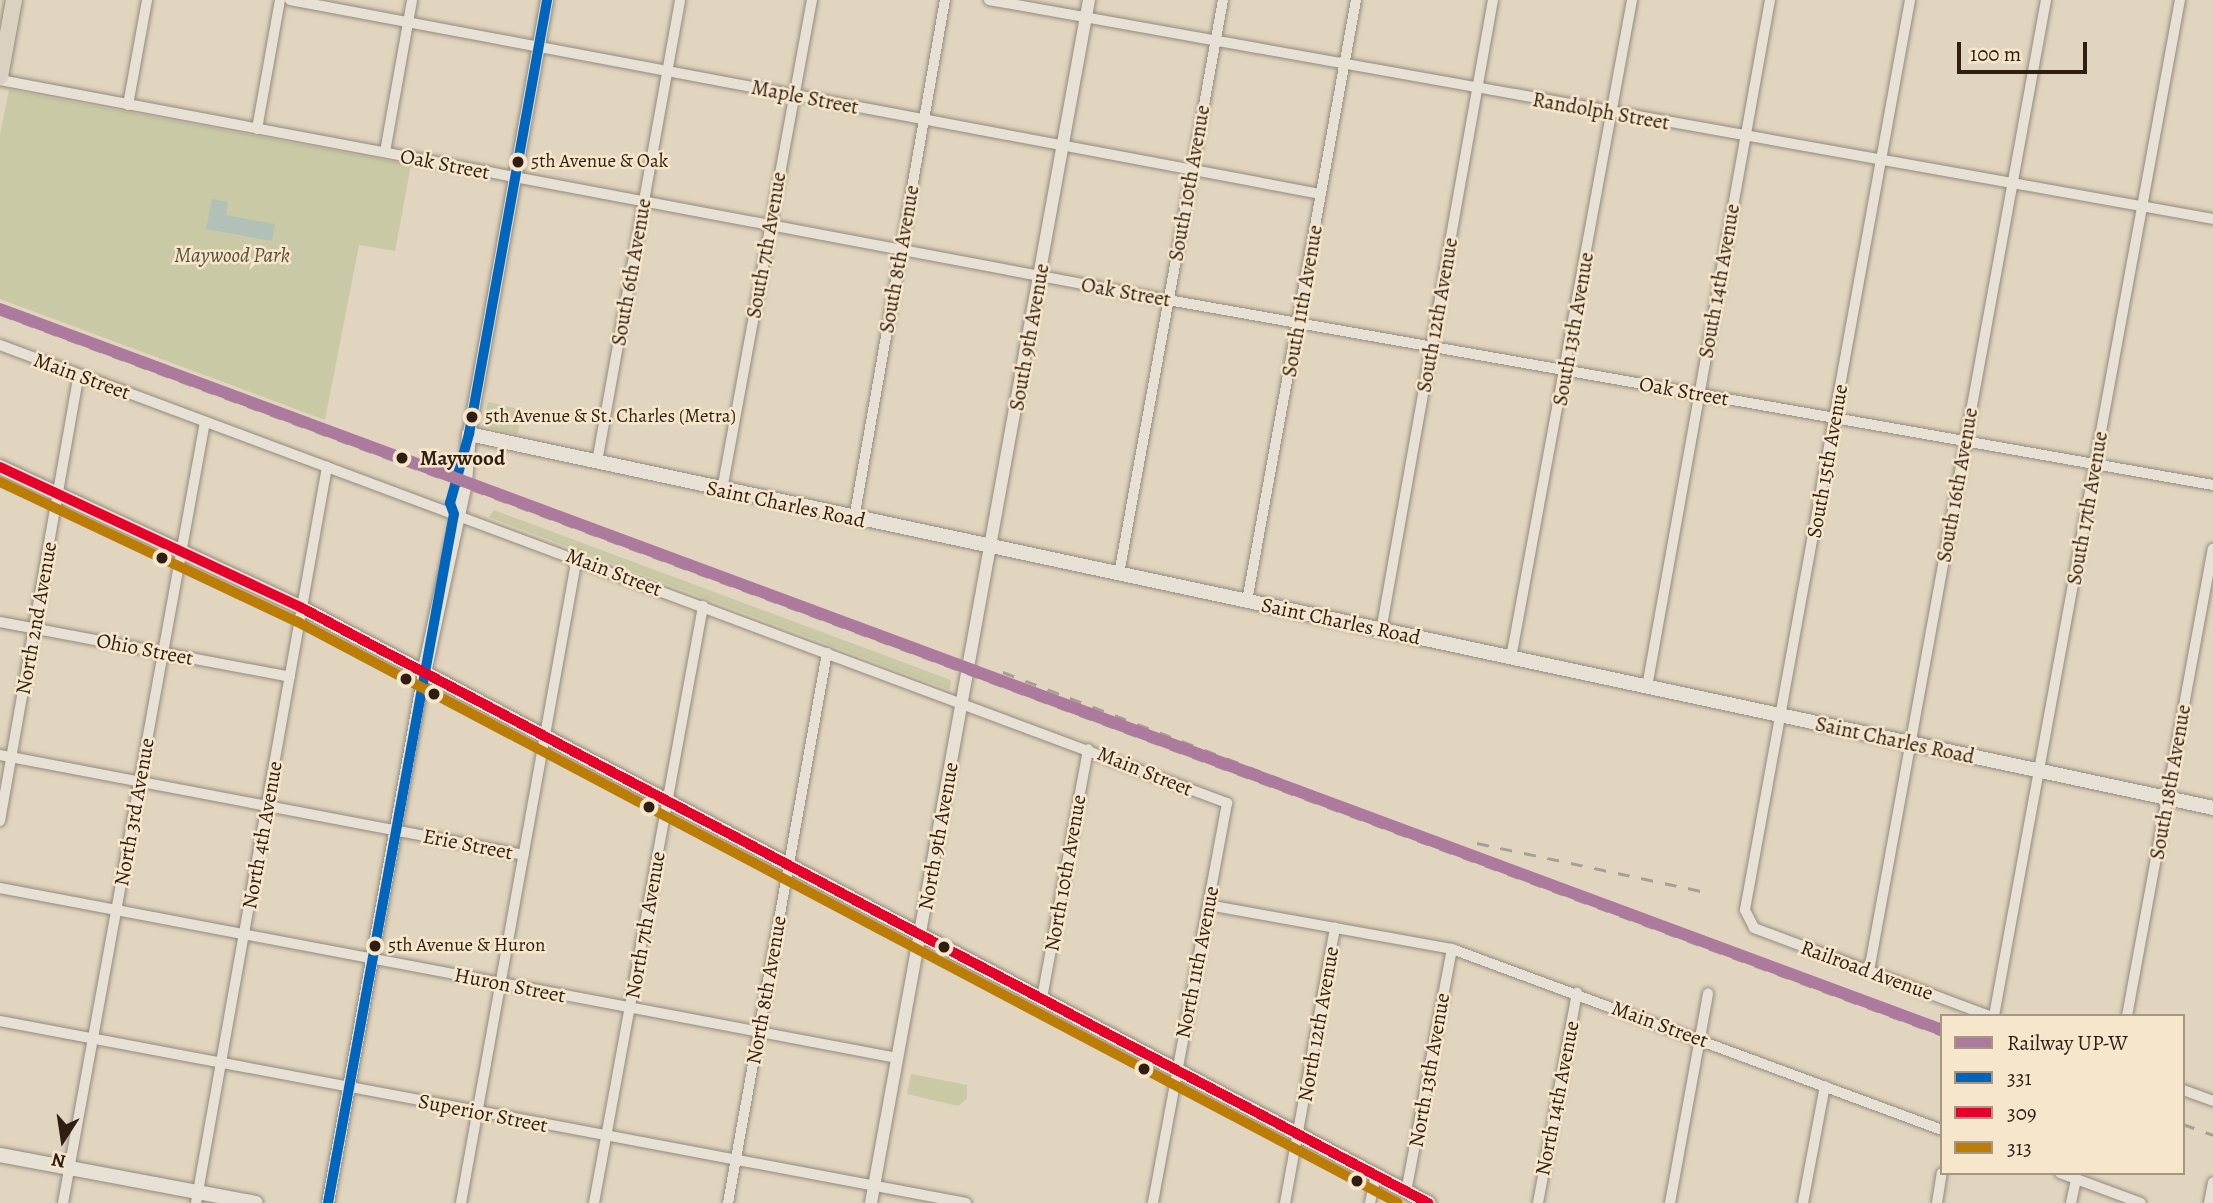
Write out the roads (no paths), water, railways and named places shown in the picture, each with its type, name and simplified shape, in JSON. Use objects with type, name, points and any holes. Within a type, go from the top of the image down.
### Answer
[{"type":"main road","points":[[0,78],[14,0]]},
{"type":"main road","points":[[424,673],[454,514],[450,503],[459,487],[469,435]]},
{"type":"main road","name":"Saint Charles Road","points":[[469,435],[2213,808]]},
{"type":"main road","points":[[0,467],[302,608],[920,932],[1428,1203]]},
{"type":"main road","points":[[0,1155],[197,1197],[256,1203]]},
{"type":"street","points":[[128,104],[147,0]]},
{"type":"street","points":[[257,129],[280,0]]},
{"type":"street","name":"Maple Street","points":[[290,0],[1321,194]]},
{"type":"street","points":[[385,152],[412,0]]},
{"type":"street","points":[[469,435],[547,0]]},
{"type":"street","name":"South 6th Avenue","points":[[597,462],[680,0]]},
{"type":"street","name":"South 7th Avenue","points":[[722,490],[812,0]]},
{"type":"street","name":"South 8th Avenue","points":[[854,519],[945,0]]},
{"type":"street","name":"Randolph Street","points":[[989,0],[1215,43],[2213,219]]},
{"type":"street","name":"South 9th Avenue","points":[[967,675],[1089,0]]},
{"type":"street","name":"South 10th Avenue","points":[[1119,574],[1223,0]]},
{"type":"street","name":"South 11th Avenue","points":[[1247,601],[1356,0]]},
{"type":"street","name":"South 12th Avenue","points":[[1381,631],[1493,0]]},
{"type":"street","name":"South 13th Avenue","points":[[1511,658],[1566,371],[1632,0]]},
{"type":"street","name":"South 14th Avenue","points":[[1647,687],[1770,0]]},
{"type":"street","name":"South 15th Avenue","points":[[1747,921],[1780,716],[1910,0]]},
{"type":"street","name":"South 16th Avenue","points":[[1869,971],[2046,0]]},
{"type":"street","name":"South 17th Avenue","points":[[1991,1014],[2039,771],[2180,0]]},
{"type":"street","name":"Oak Street","points":[[0,78],[257,129],[770,223],[1168,300],[2213,485]]},
{"type":"street","name":"Main Street","points":[[0,345],[577,557],[1227,803]]},
{"type":"street","name":"North 2nd Avenue","points":[[0,821],[6,756],[34,628],[79,374]]},
{"type":"street","name":"North 3rd Avenue","points":[[63,1203],[205,422]]},
{"type":"street","name":"North 4th Avenue","points":[[197,1197],[327,467]]},
{"type":"street","name":"South 18th Avenue","points":[[2127,1014],[2213,549]]},
{"type":"street","points":[[461,1203],[577,557]]},
{"type":"street","name":"North 7th Avenue","points":[[594,1203],[703,606]]},
{"type":"street","name":"Ohio Street","points":[[0,622],[290,677]]},
{"type":"street","name":"North 8th Avenue","points":[[728,1203],[827,653]]},
{"type":"street","points":[[328,1203],[424,673]]},
{"type":"street","name":"North 9th Avenue","points":[[871,1203],[967,675]]},
{"type":"street","name":"North 10th Avenue","points":[[1042,998],[1088,749]]},
{"type":"street","name":"Erie Street","points":[[6,756],[524,855]]},
{"type":"street","name":"North 11th Avenue","points":[[1153,1203],[1227,803]]},
{"type":"street","name":"Huron Street","points":[[0,888],[897,1058]]},
{"type":"street","name":"Main Street","points":[[1208,905],[1452,949],[1940,1129]]},
{"type":"street","name":"Railroad Avenue","points":[[1747,921],[1754,928],[1986,1014]]},
{"type":"street","name":"North 12th Avenue","points":[[1285,1203],[1335,927]]},
{"type":"street","name":"North 13th Avenue","points":[[1406,1192],[1452,949]]},
{"type":"street","name":"North 14th Avenue","points":[[1538,1203],[1577,993]]},
{"type":"street","points":[[1670,1203],[1708,993]]},
{"type":"street","name":"Superior Street","points":[[0,1021],[966,1203]]},
{"type":"street","points":[[1803,1203],[1825,1086]]},
{"type":"street","points":[[2185,1091],[2213,1101]]},
{"type":"street","points":[[1370,1203],[1376,1175]]},
{"type":"street","points":[[1937,1203],[1942,1175]]},
{"type":"street","points":[[2065,1175],[2141,1203]]},
{"type":"street","points":[[2071,1203],[2076,1179]]},
{"type":"street","points":[[2209,1203],[2213,1182]]},
{"type":"railway","points":[[0,314],[1940,1034]]},
{"type":"railway","points":[[1003,672],[1633,915]]},
{"type":"railway","points":[[1477,843],[1706,892]]},
{"type":"railway","points":[[2185,1125],[2213,1135]]},
{"type":"rail line","name":"UP-W","points":[[0,309],[1940,1029]]},
{"type":"place","name":"5th Avenue & Oak","points":[[518,162]]},
{"type":"place","name":"5th Avenue & St. Charles (Metra)","points":[[472,417]]},
{"type":"place","name":"Maywood","points":[[402,458]]},
{"type":"place","name":"5th Avenue & Huron","points":[[375,946]]},
{"type":"park label","name":"Maywood Park","points":[[232,255]]}]
